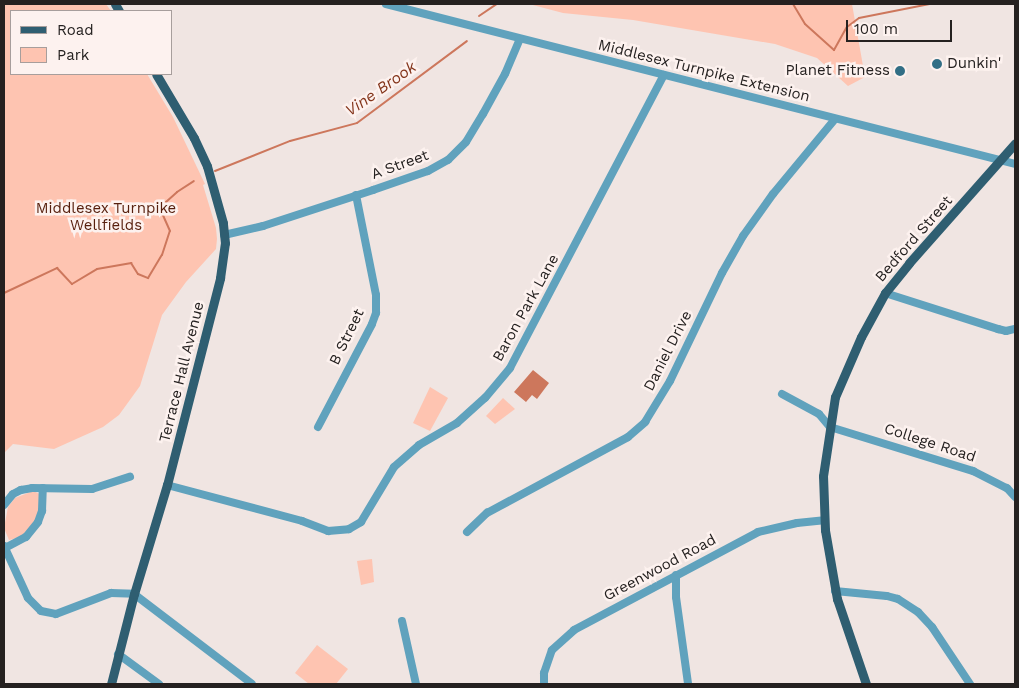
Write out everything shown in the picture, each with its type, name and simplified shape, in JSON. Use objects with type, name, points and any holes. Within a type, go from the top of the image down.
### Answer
[{"type":"main road","name":"Terrace Hall Avenue","points":[[111,684],[134,594],[167,485],[220,278],[224,235],[223,224],[204,159],[194,138],[157,75]]},
{"type":"main road","name":"Bedford Street","points":[[866,684],[835,591],[824,520],[823,476],[835,397],[848,364],[886,293],[909,263],[1015,143]]},
{"type":"street","name":"Middlesex Turnpike Extension","points":[[386,4],[1015,164]]},
{"type":"street","name":"A Street","points":[[224,235],[263,226],[428,171],[456,154],[466,142],[494,94],[520,39]]},
{"type":"street","name":"Baron Park Lane","points":[[167,485],[302,521],[328,531],[341,531],[356,526],[367,514],[394,467],[419,445],[458,423],[485,398],[510,368],[664,75]]},
{"type":"street","name":"Daniel Drive","points":[[467,532],[487,513],[628,437],[645,422],[670,381],[722,273],[751,224],[835,119]]},
{"type":"street","name":"B Street","points":[[318,427],[376,313],[376,295],[356,196]]},
{"type":"street","points":[[886,293],[998,329],[1006,331],[1015,329]]},
{"type":"street","points":[[782,394],[819,414],[830,426]]},
{"type":"street","name":"College Road","points":[[830,426],[973,472],[1007,488],[1015,496]]},
{"type":"street","points":[[4,506],[14,494],[21,490],[43,488],[92,489],[130,477]]},
{"type":"street","points":[[43,488],[42,511],[38,522],[26,537],[4,547],[33,605],[48,614],[64,612],[111,593],[134,594],[252,684]]},
{"type":"street","name":"Greenwood Road","points":[[544,684],[546,667],[552,650],[574,630],[758,532],[781,526],[824,520]]},
{"type":"street","points":[[676,575],[676,597],[688,684]]},
{"type":"street","points":[[835,591],[887,596],[898,599],[918,612],[932,627],[970,684]]},
{"type":"street","points":[[402,621],[416,684]]},
{"type":"street","points":[[118,654],[159,684]]},
{"type":"green space","name":"Middlesex Turnpike Wellfields","points":[[4,4],[106,4],[110,10],[10,10],[10,75],[148,75],[173,117],[205,184],[203,185],[216,228],[216,249],[186,282],[162,315],[140,386],[119,415],[103,427],[54,449],[13,444],[4,453]]},
{"type":"green space","points":[[529,4],[852,4],[865,77],[848,86],[817,58],[775,44],[633,20],[563,13]]},
{"type":"green space","points":[[430,387],[448,398],[430,431],[413,423]]},
{"type":"green space","points":[[503,398],[515,409],[495,424],[486,416]]},
{"type":"green space","points":[[33,491],[40,494],[40,516],[25,536],[9,540],[4,528],[8,507],[15,498]]},
{"type":"green space","points":[[372,559],[374,582],[361,585],[357,561]]},
{"type":"green space","points":[[317,645],[348,669],[336,684],[309,684],[295,673]]},
{"type":"shaded area","points":[[533,370],[549,383],[537,399],[532,395],[526,402],[514,392]]},
{"type":"waterway","name":"Vine Brook","points":[[479,16],[497,4]]},
{"type":"waterway","name":"Vine Brook","points":[[793,4],[805,24],[834,50],[847,27],[859,18],[930,4]]},
{"type":"waterway","name":"Vine Brook","points":[[215,171],[290,141],[357,123],[467,41]]},
{"type":"waterway","name":"Vine Brook","points":[[4,293],[57,268],[72,284],[97,269],[131,263],[138,274],[148,278],[162,255],[170,231],[163,215],[166,202],[194,181]]},
{"type":"place","name":"Dunkin'","points":[[937,64]]},
{"type":"place","name":"Planet Fitness","points":[[900,71]]}]
